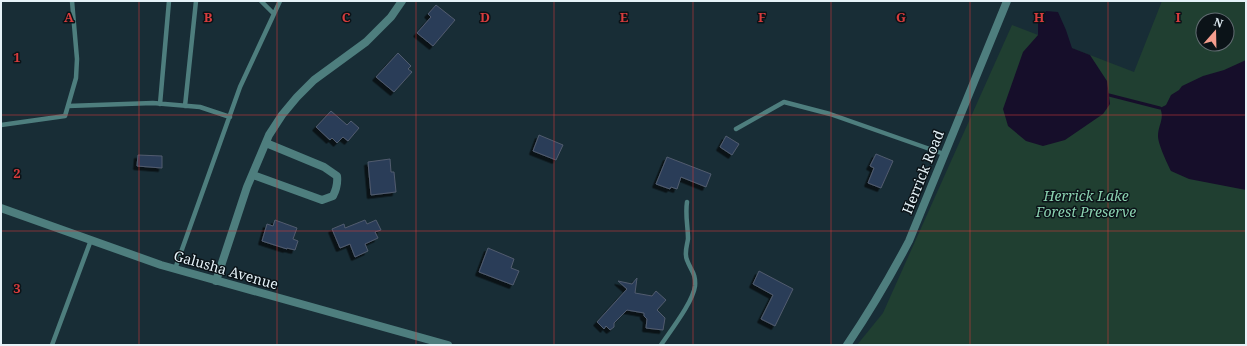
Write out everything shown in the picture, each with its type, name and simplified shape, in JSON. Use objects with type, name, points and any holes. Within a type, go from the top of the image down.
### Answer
[{"type":"street","points":[[216,281],[241,203],[252,175],[269,135],[282,115],[305,88],[366,42],[385,23],[402,1]]},
{"type":"street","name":"Herrick Road","points":[[847,345],[874,305],[909,241],[1007,1]]},
{"type":"street","points":[[252,175],[322,200],[333,196],[335,192],[338,183],[337,176],[324,168],[266,143]]},
{"type":"street","name":"Galusha Avenue","points":[[1,208],[175,269],[448,345]]},
{"type":"lane","points":[[1,125],[65,116],[76,78],[77,59],[72,1]]},
{"type":"lane","points":[[160,104],[169,1]]},
{"type":"lane","points":[[185,106],[196,1]]},
{"type":"lane","points":[[261,1],[274,14]]},
{"type":"lane","points":[[175,269],[240,87],[280,1]]},
{"type":"lane","points":[[736,129],[784,102],[830,114],[944,154]]},
{"type":"lane","points":[[68,106],[160,104],[200,108],[230,117]]},
{"type":"lane","points":[[661,345],[688,304],[695,287],[695,275],[687,260],[685,250],[688,240],[685,214],[686,202]]},
{"type":"lane","points":[[52,345],[91,240]]},
{"type":"green space","name":"Herrick Lake Forest Preserve","points":[[1162,1],[1246,1],[1246,345],[857,345],[883,313],[1012,25],[1134,72]]},
{"type":"shaded area","points":[[1046,11],[1058,12],[1072,48],[1090,55],[1107,81],[1110,104],[1103,114],[1065,140],[1043,146],[1026,141],[1008,126],[1003,109],[1023,52],[1038,35],[1038,23]]},
{"type":"shaded area","points":[[1246,60],[1246,190],[1189,179],[1171,171],[1158,139],[1158,132],[1162,119],[1160,108],[1166,105],[1171,95],[1182,86],[1203,76],[1224,70]]},
{"type":"building","points":[[436,5],[455,20],[433,46],[417,33],[431,17],[428,14]]},
{"type":"building","points":[[398,53],[411,66],[408,69],[412,72],[394,92],[376,77]]},
{"type":"building","points":[[331,111],[347,125],[351,121],[359,128],[348,141],[343,137],[337,143],[332,138],[330,140],[316,127]]},
{"type":"building","points":[[539,135],[563,145],[556,160],[533,151]]},
{"type":"building","points":[[726,136],[739,144],[732,155],[720,147]]},
{"type":"building","points":[[876,154],[893,161],[881,188],[868,183],[874,168],[870,166]]},
{"type":"building","points":[[138,155],[162,156],[162,168],[137,166]]},
{"type":"building","points":[[667,157],[711,174],[706,187],[681,177],[677,189],[671,187],[670,189],[656,184]]},
{"type":"building","points":[[390,159],[391,172],[394,172],[396,192],[371,195],[368,162]]},
{"type":"building","points":[[275,220],[297,228],[293,239],[298,241],[295,250],[262,241],[267,224],[273,226]]},
{"type":"building","points":[[365,220],[367,224],[376,220],[381,230],[375,232],[378,238],[365,244],[368,251],[355,257],[350,244],[340,248],[332,229],[344,224],[345,228]]},
{"type":"building","points":[[488,248],[514,259],[511,268],[519,271],[513,285],[479,272]]},
{"type":"building","points":[[759,271],[793,289],[775,326],[761,319],[773,295],[753,284]]},
{"type":"building","points":[[637,278],[635,293],[652,296],[656,291],[666,300],[657,310],[665,318],[663,330],[646,328],[647,319],[644,316],[644,313],[627,310],[614,323],[614,327],[610,330],[606,326],[604,329],[597,322],[627,289],[618,281],[632,284]]},
{"type":"waterway","points":[[1109,95],[1160,108]]}]
